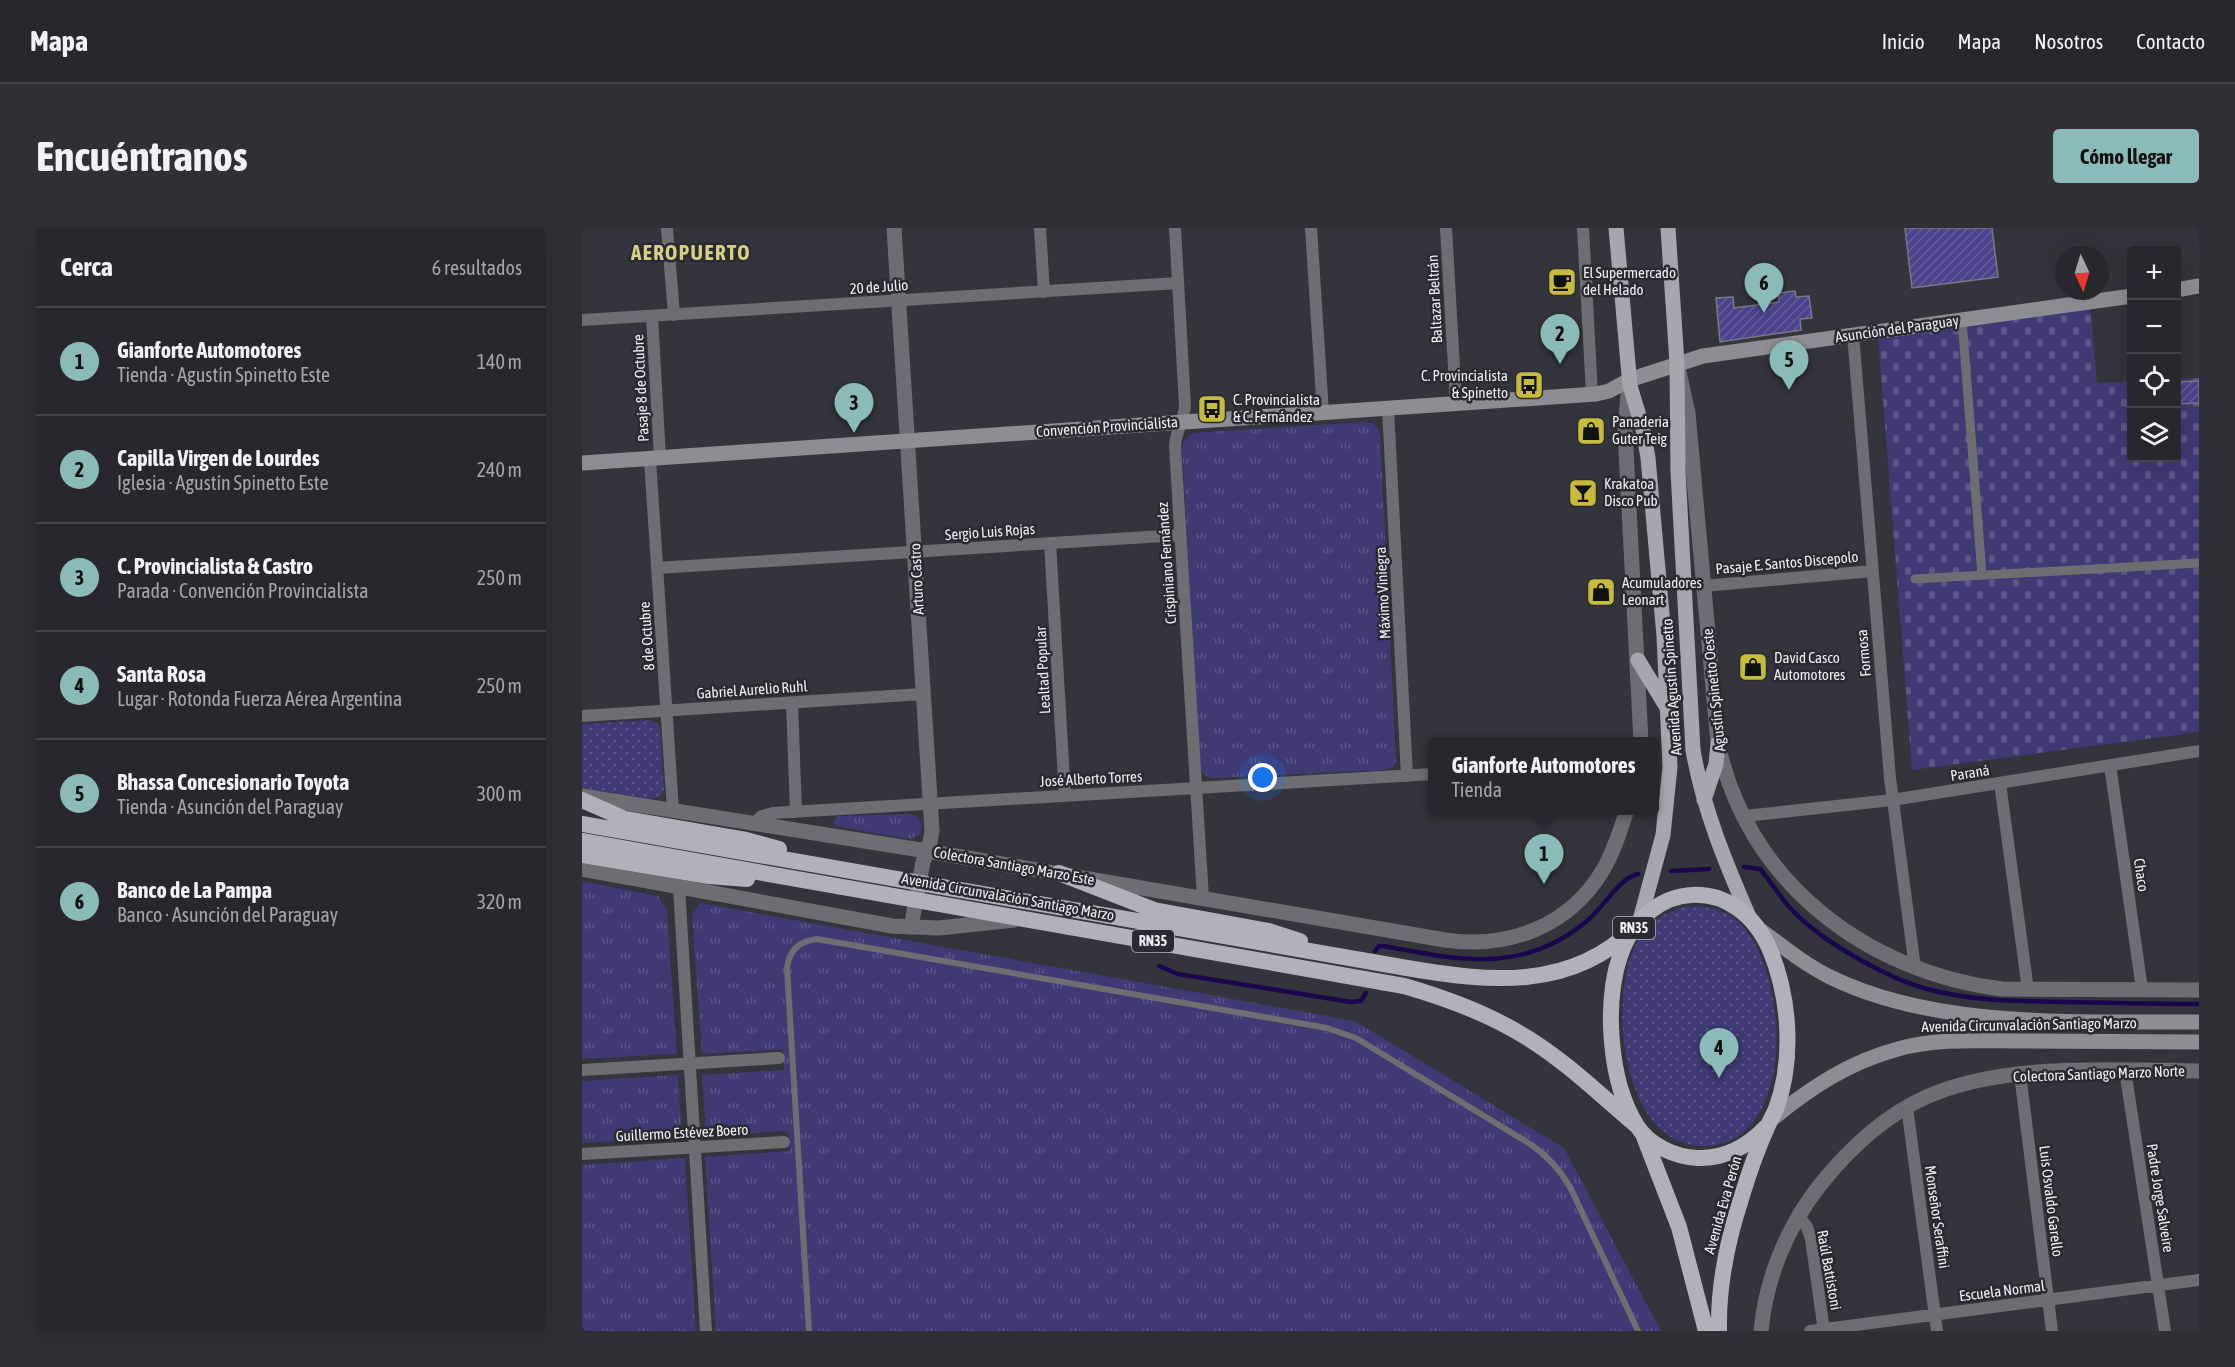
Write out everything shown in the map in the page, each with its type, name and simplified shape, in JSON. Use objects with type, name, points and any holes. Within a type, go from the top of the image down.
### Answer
[{"type":"highway","points":[[582,798],[625,819],[759,843],[848,870]]},
{"type":"highway","name":"Avenida Circunvalación Santiago Marzo","points":[[582,824],[848,870],[1025,919],[1390,982],[1433,994],[1488,1016],[1527,1038],[1575,1073],[1640,1130]]},
{"type":"highway","name":"Avenida Circunvalación Santiago Marzo","points":[[582,841],[818,882],[918,891],[1457,975],[1526,977],[1562,971],[1590,960],[1615,945],[1637,923]]},
{"type":"highway","points":[[582,855],[721,877],[818,882]]},
{"type":"highway","points":[[1059,873],[1154,910],[1269,931],[1358,959]]},
{"type":"highway","name":"RN35","points":[[1701,894],[1717,897],[1732,903],[1753,923],[1769,948],[1774,961],[1786,1009],[1785,1066],[1780,1097],[1769,1124],[1753,1140],[1737,1150],[1719,1156],[1702,1158],[1670,1152],[1655,1144],[1640,1130],[1619,1079],[1612,1040],[1611,1014],[1622,951],[1637,923],[1656,905],[1670,898],[1701,894]]},
{"type":"highway","name":"Avenida Eva Perón","points":[[1719,1331],[1721,1283],[1729,1241],[1740,1200],[1769,1124]]},
{"type":"highway","name":"Avenida Eva Perón","points":[[1640,1130],[1679,1227],[1706,1331]]},
{"type":"main road","name":"Avenida Agustín Spinetto","points":[[1616,228],[1629,380],[1648,458],[1664,636],[1670,767],[1667,810],[1658,861],[1637,923]]},
{"type":"main road","name":"Avenida Agustín Spinetto","points":[[1668,228],[1677,363],[1678,471],[1691,733],[1704,800],[1722,854],[1753,923]]},
{"type":"main road","points":[[2181,289],[2199,286]]},
{"type":"main road","name":"Asunción del Paraguay","points":[[1629,380],[1703,356],[2127,297]]},
{"type":"main road","name":"Convención Provincialista","points":[[582,463],[1592,394],[1606,392],[1629,380]]},
{"type":"main road","points":[[1638,660],[1644,673],[1663,700],[1668,713]]},
{"type":"main road","points":[[1704,800],[1716,764],[1718,743]]},
{"type":"main road","name":"Avenida Circunvalación Santiago Marzo","points":[[1753,923],[1797,957],[1831,978],[1870,993],[1921,1006],[2028,1020],[2199,1022]]},
{"type":"main road","name":"Avenida Circunvalación Santiago Marzo","points":[[1769,1124],[1816,1085],[1841,1070],[1869,1058],[1912,1046],[1971,1041],[2199,1042]]},
{"type":"street","points":[[667,228],[674,315]]},
{"type":"street","name":"Arturo Castro","points":[[894,228],[932,837],[911,927]]},
{"type":"street","points":[[1040,228],[1044,292]]},
{"type":"street","name":"Crispiniano Fernández","points":[[1174,228],[1185,406],[1175,442],[1203,898]]},
{"type":"street","points":[[1311,228],[1323,412]]},
{"type":"street","name":"Baltazar Beltrán","points":[[1446,228],[1456,404]]},
{"type":"street","points":[[1583,228],[1592,394]]},
{"type":"street","name":"20 de Julio","points":[[582,320],[1178,283]]},
{"type":"street","name":"Pasaje 8 de Octubre","points":[[652,316],[655,458]]},
{"type":"street","points":[[1962,320],[1982,575]]},
{"type":"street","name":"Formosa","points":[[1853,335],[1892,800],[1915,968]]},
{"type":"street","name":"Agustín Spinetto Oeste","points":[[1677,363],[1687,406],[1718,743],[1727,776],[1768,858],[1785,879],[1809,903],[1858,940],[1892,959],[1915,968]]},
{"type":"street","points":[[1629,380],[1625,430],[1641,737]]},
{"type":"street","name":"Máximo Viniegra","points":[[1388,408],[1407,776]]},
{"type":"street","name":"8 de Octubre","points":[[655,458],[657,568],[673,810]]},
{"type":"street","name":"Sergio Luis Rojas","points":[[657,568],[1180,535]]},
{"type":"street","name":"Lealtad Popular","points":[[1050,543],[1065,796]]},
{"type":"street","points":[[1915,579],[2199,563]]},
{"type":"street","name":"Pasaje E. Santos Discepolo","points":[[1703,586],[1873,571]]},
{"type":"street","name":"Gabriel Aurelio Ruhl","points":[[582,716],[923,694]]},
{"type":"street","points":[[792,703],[796,812]]},
{"type":"street","name":"Paraná","points":[[1745,816],[1892,800],[2199,751]]},
{"type":"street","name":"Chaco","points":[[2110,765],[2142,989]]},
{"type":"street","name":"José Alberto Torres","points":[[754,823],[765,814],[1428,774]]},
{"type":"street","points":[[2000,783],[2028,990]]},
{"type":"street","name":"Colectora Santiago Marzo Este","points":[[582,798],[673,810],[927,851],[1445,940],[1474,943],[1503,940],[1529,932],[1566,911],[1586,893],[1602,871],[1615,846],[1625,815]]},
{"type":"street","points":[[582,869],[873,924],[939,928],[1025,919]]},
{"type":"street","points":[[680,887],[706,1331]]},
{"type":"street","points":[[1915,968],[1985,987],[2028,990],[2199,990]]},
{"type":"street","points":[[582,1070],[779,1058]]},
{"type":"street","name":"Colectora Santiago Marzo Norte","points":[[1761,1331],[1771,1275],[1799,1216],[1817,1189],[1845,1157],[1878,1127],[1907,1107],[1954,1087],[2020,1074],[2125,1070],[2199,1071]]},
{"type":"street","name":"Padre Jorge Salveire","points":[[2125,1070],[2165,1331]]},
{"type":"street","name":"Luis Osvaldo Garello","points":[[2020,1074],[2052,1331]]},
{"type":"street","name":"Monseñor Seraffini","points":[[1907,1107],[1937,1331]]},
{"type":"street","name":"Guillermo Estévez Boero","points":[[582,1154],[784,1142]]},
{"type":"street","name":"Raúl Battistoni","points":[[1799,1216],[1807,1227],[1811,1239],[1824,1330]]},
{"type":"street","name":"Escuela Normal","points":[[1810,1331],[2199,1280]]},
{"type":"lane","points":[[809,1331],[787,968],[789,957],[796,947],[805,941],[817,939],[1328,1028],[1364,1041],[1530,1144],[1552,1162],[1572,1189],[1638,1331]]},
{"type":"green space","points":[[2090,306],[2097,383],[2127,382],[2127,462],[2181,462],[2181,379],[2199,378],[2199,732],[1912,770],[1878,336]]},
{"type":"green space","points":[[1365,422],[1374,424],[1380,433],[1396,762],[1392,768],[1386,770],[1209,778],[1202,772],[1200,766],[1182,448],[1184,440],[1193,433]]},
{"type":"green space","points":[[650,720],[658,724],[660,730],[664,790],[661,796],[651,799],[582,788],[582,724]]},
{"type":"green space","points":[[911,814],[918,817],[922,826],[920,834],[911,839],[836,826],[833,822],[837,816]]},
{"type":"green space","points":[[582,881],[658,896],[667,911],[677,1054],[582,1059]]},
{"type":"green space","points":[[700,903],[1355,1021],[1564,1148],[1661,1331],[716,1331],[705,1157],[790,1151],[788,1131],[706,1136],[702,1075],[784,1070],[783,1049],[702,1054],[692,915]]},
{"type":"green space","points":[[1690,906],[1716,909],[1736,919],[1756,947],[1768,978],[1775,1015],[1776,1052],[1770,1088],[1757,1118],[1735,1138],[1704,1146],[1675,1140],[1653,1121],[1637,1094],[1627,1061],[1623,1026],[1624,991],[1630,959],[1641,935],[1653,922],[1667,913]]},
{"type":"green space","points":[[678,1075],[682,1137],[582,1143],[582,1081]]},
{"type":"green space","points":[[685,1158],[696,1331],[582,1331],[582,1165]]},
{"type":"building","points":[[1905,228],[1992,228],[1998,277],[1912,288]]},
{"type":"building","points":[[1795,291],[1796,297],[1809,296],[1812,318],[1800,319],[1801,330],[1720,342],[1716,298],[1733,297],[1734,308],[1779,302],[1779,293]]},
{"type":"building","points":[[2199,381],[2199,403],[2181,404],[2181,382]]},
{"type":"waterway","points":[[1744,867],[1760,869],[1797,915],[1824,937],[1858,959],[1894,977],[1927,989],[1960,996],[2011,1001],[2199,1004]]},
{"type":"waterway","points":[[1671,871],[1709,869]]},
{"type":"waterway","points":[[1375,951],[1379,946],[1384,946],[1439,956],[1490,959],[1515,956],[1540,949],[1564,937],[1588,920],[1624,881],[1638,874]]},
{"type":"waterway","points":[[1159,966],[1178,974],[1351,1002],[1361,1001],[1366,993]]},
{"type":"place","name":"El Supermercado del Helado","points":[[1562,282]]},
{"type":"place","name":"Banco de La Pampa","points":[[1764,313]]},
{"type":"place","name":"Capilla Virgen de Lourdes","points":[[1560,364]]},
{"type":"place","name":"C. Provincialista & Spinetto","points":[[1529,385]]},
{"type":"place","name":"Bhassa Concesionario Toyota","points":[[1789,390]]},
{"type":"place","name":"C. Provincialista & C. Fernández","points":[[1212,409]]},
{"type":"place","name":"Panaderia Guter Teig","points":[[1591,431]]},
{"type":"place","name":"C. Provincialista & Castro","points":[[854,433]]},
{"type":"place","name":"Krakatoa Disco Pub","points":[[1583,493]]},
{"type":"place","name":"Acumuladores Leonart","points":[[1601,592]]},
{"type":"place","name":"David Casco Automotores","points":[[1753,667]]},
{"type":"place","name":"Gianforte Automotores","points":[[1544,884]]},
{"type":"place","name":"Santa Rosa","points":[[1719,1078]]},
{"type":"district","name":"AEROPUERTO","points":[[691,253]]}]
